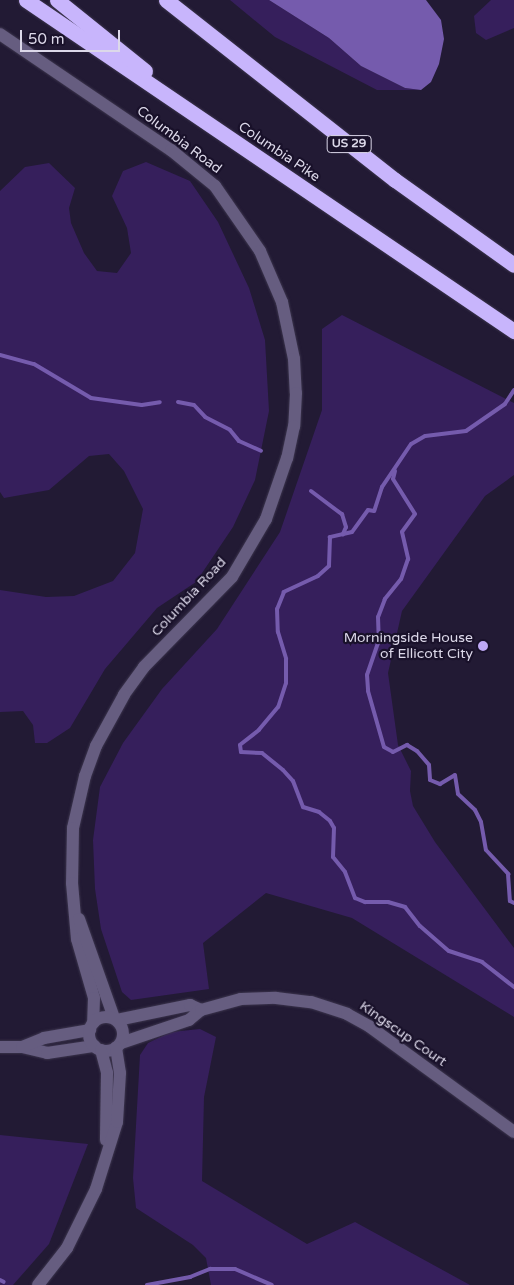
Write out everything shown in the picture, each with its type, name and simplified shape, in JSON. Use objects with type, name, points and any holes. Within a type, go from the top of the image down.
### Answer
[{"type":"highway","name":"Columbia Pike","points":[[26,0],[514,331]]},
{"type":"highway","points":[[57,0],[241,146]]},
{"type":"highway","name":"US 29","points":[[168,0],[189,19],[395,180],[514,264]]},
{"type":"street","name":"Columbia Road","points":[[0,34],[171,150],[215,186],[260,251],[282,302],[294,359],[296,393],[294,426],[287,458],[266,519],[232,577],[144,667],[124,695],[96,746],[85,776],[73,828],[77,939],[94,998],[91,1027]]},
{"type":"street","name":"Columbia Road","points":[[75,910],[115,1019]]},
{"type":"street","name":"Kingscup Court","points":[[118,1045],[189,1020],[201,1010],[241,999],[276,998],[311,1002],[347,1014],[370,1027],[514,1132]]},
{"type":"street","name":"Kingscup Court","points":[[115,1019],[190,1005],[201,1010]]},
{"type":"street","points":[[22,1047],[44,1038],[91,1027],[102,1017],[115,1019],[123,1033],[118,1045],[120,1073],[116,1122],[106,1152],[82,1221],[67,1248],[38,1285]]},
{"type":"street","points":[[91,1027],[107,1073],[106,1152]]},
{"type":"street","points":[[0,1047],[22,1047],[47,1053],[118,1045]]},
{"type":"shaded area","points":[[230,0],[269,0],[329,38],[361,66],[405,88],[421,90],[377,90],[275,37]]},
{"type":"shaded area","points":[[269,0],[426,0],[441,20],[444,39],[439,64],[431,82],[421,90],[405,88],[361,66],[329,38]]},
{"type":"shaded area","points":[[491,0],[514,0],[514,28],[486,40],[476,33],[474,16]]},
{"type":"shaded area","points":[[146,162],[190,181],[218,222],[249,288],[265,340],[269,411],[255,480],[233,527],[196,582],[157,608],[105,669],[70,728],[47,743],[35,743],[33,725],[23,711],[0,712],[0,590],[46,597],[74,596],[113,581],[135,553],[143,509],[124,471],[109,454],[89,456],[49,490],[4,498],[0,492],[0,191],[25,167],[49,163],[75,188],[69,208],[71,223],[84,253],[97,271],[117,273],[131,253],[127,228],[112,196],[123,171]]},
{"type":"shaded area","points":[[342,315],[514,403],[514,475],[485,496],[402,611],[388,673],[398,745],[411,771],[410,791],[413,806],[435,842],[514,948],[514,1017],[352,918],[266,893],[203,943],[209,989],[131,1000],[122,992],[101,929],[95,889],[93,840],[100,787],[123,743],[162,689],[217,629],[280,532],[322,410],[322,329]]},
{"type":"shaded area","points":[[200,1029],[216,1037],[204,1097],[202,1181],[307,1244],[355,1222],[470,1285],[211,1285],[206,1258],[193,1245],[136,1208],[133,1178],[140,1055],[148,1043],[171,1032]]},
{"type":"shaded area","points":[[0,1135],[88,1144],[49,1244],[13,1285],[0,1285]]},
{"type":"waterway","points":[[0,355],[34,364],[91,398],[142,405],[160,402]]},
{"type":"waterway","points":[[514,390],[505,404],[466,431],[425,436],[411,444],[382,487],[374,511],[368,510],[352,532],[330,537],[329,566],[318,576],[284,592],[277,609],[278,632],[286,659],[286,683],[278,707],[259,730],[240,745],[241,752],[262,753],[283,770],[293,781],[303,807],[319,812],[330,821],[334,828],[333,857],[345,872],[355,898],[365,902],[388,902],[405,907],[420,926],[449,951],[482,962],[514,987]]},
{"type":"waterway","points":[[178,402],[194,405],[205,417],[230,430],[239,441],[261,451]]},
{"type":"waterway","points":[[395,471],[393,479],[415,514],[402,532],[408,559],[401,579],[385,599],[378,617],[379,640],[367,675],[368,691],[384,747],[393,752],[407,745],[417,751],[429,765],[430,780],[440,784],[455,775],[458,794],[475,810],[481,822],[486,850],[508,874],[510,901],[514,903]]},
{"type":"waterway","points":[[311,491],[342,514],[346,527],[343,534]]},
{"type":"waterway","points":[[147,1285],[190,1277],[210,1269],[235,1269],[272,1285]]},
{"type":"waterway","points":[[0,1280],[4,1282]]},
{"type":"place","name":"Morningside House of Ellicott City","points":[[483,646]]}]
